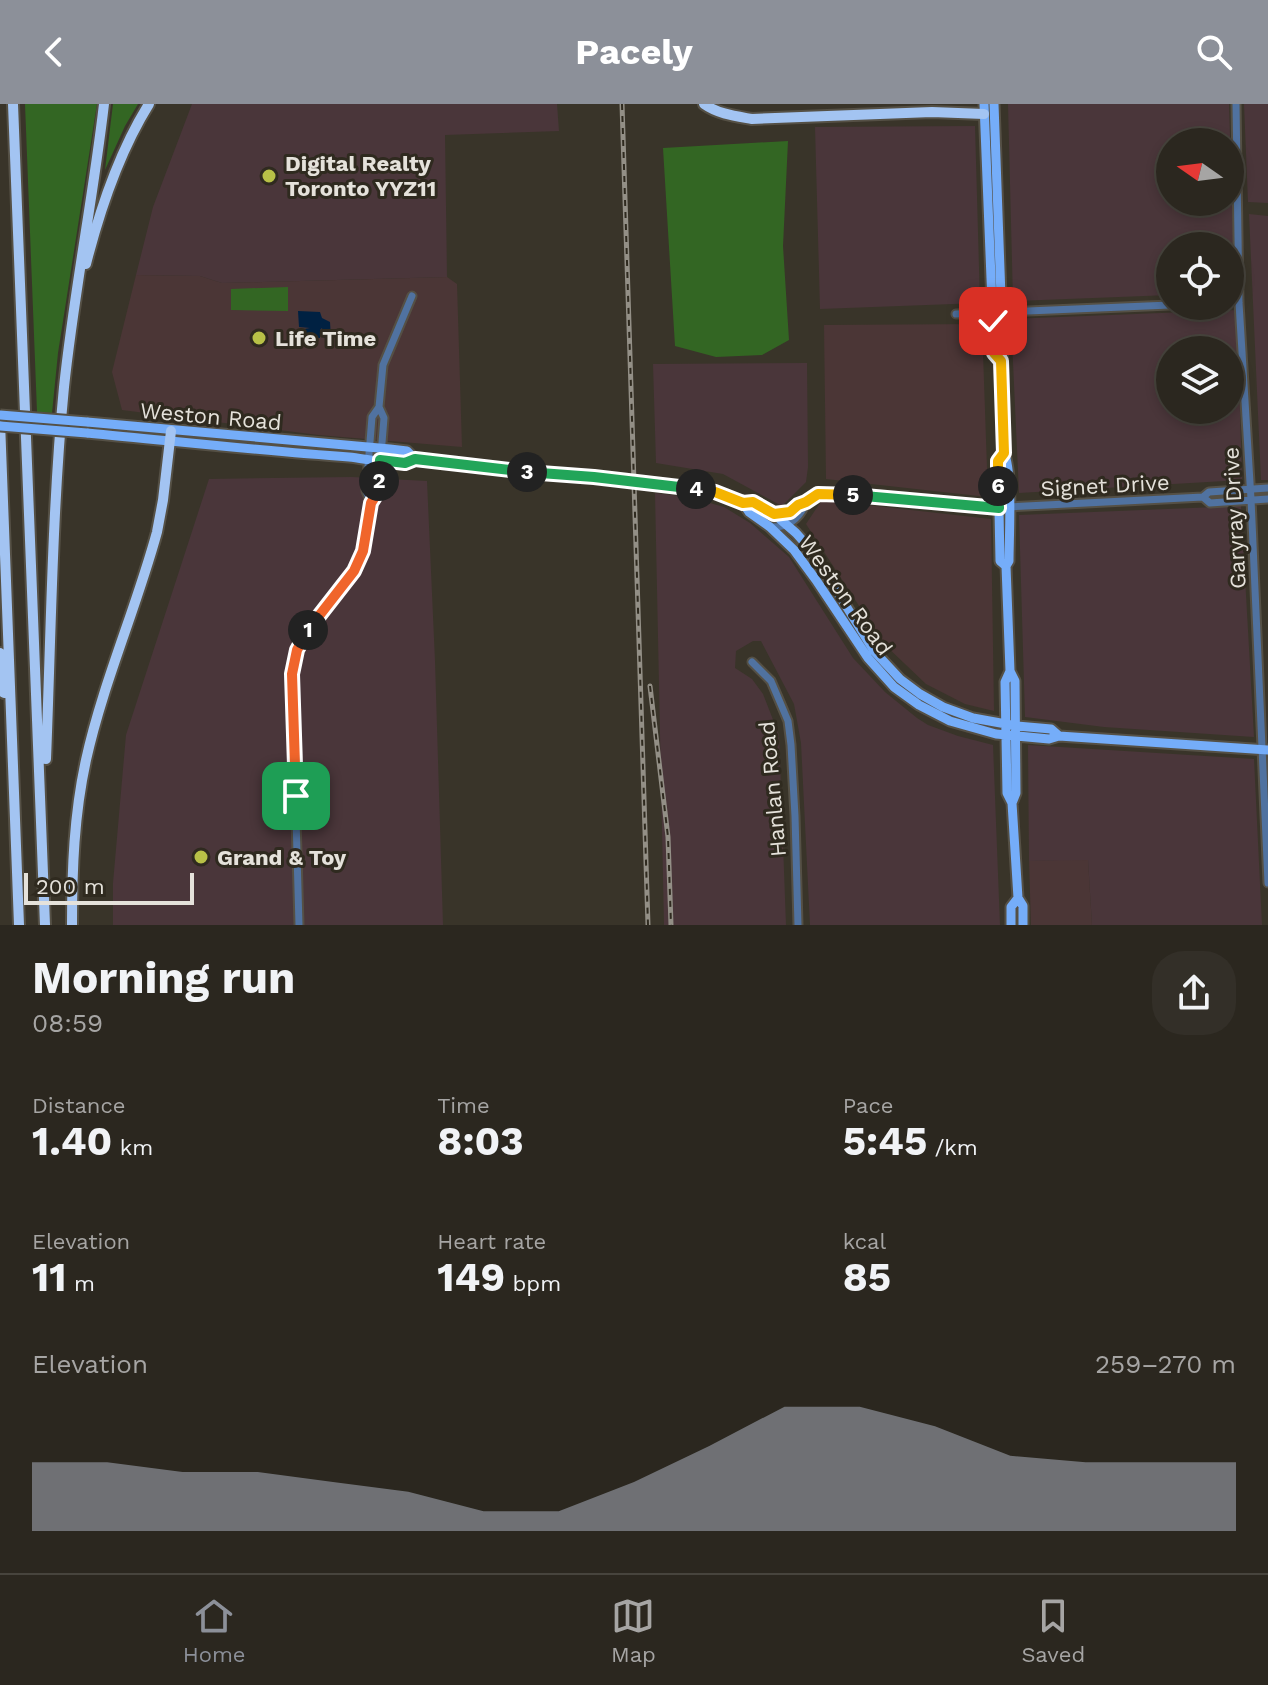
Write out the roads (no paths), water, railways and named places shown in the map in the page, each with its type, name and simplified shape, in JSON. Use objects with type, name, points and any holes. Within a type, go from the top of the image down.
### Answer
[{"type":"highway","points":[[13,104],[45,925]]},
{"type":"highway","points":[[42,850],[62,415],[104,104]]},
{"type":"highway","points":[[72,324],[105,200],[131,137],[149,104]]},
{"type":"highway","points":[[704,104],[712,110],[752,119],[989,109]]},
{"type":"highway","points":[[932,112],[965,104]]},
{"type":"highway","points":[[0,424],[19,925]]},
{"type":"highway","points":[[72,925],[75,834],[86,761],[157,532],[170,436]]},
{"type":"highway","points":[[0,653],[13,794]]},
{"type":"main road","points":[[989,109],[997,312],[1003,352],[1004,453],[1007,461],[1004,508],[1009,561],[1006,566],[1010,671],[1005,682],[1012,730],[1016,793],[1012,803],[1018,898],[1023,906],[1023,925]]},
{"type":"main road","name":"Weston Road","points":[[0,415],[280,452],[405,463],[415,459],[654,483],[715,492],[743,503],[753,502],[774,514],[812,551],[874,651],[900,679],[943,707],[1049,739],[1059,736],[1266,749]]},
{"type":"main road","name":"Weston Road","points":[[0,424],[87,427]]},
{"type":"main road","name":"Weston Road","points":[[170,436],[381,448],[407,451],[415,459]]},
{"type":"main road","name":"Weston Road","points":[[743,503],[749,512],[794,550],[868,658],[894,687],[919,705],[950,721],[975,729],[1012,730]]},
{"type":"main road","points":[[1011,925],[1011,907],[1018,898]]},
{"type":"street","name":"Garyray Drive","points":[[1235,232],[1236,104]]},
{"type":"street","points":[[371,503],[366,491],[372,417],[379,407],[383,365],[412,296]]},
{"type":"street","points":[[956,314],[1156,306]]},
{"type":"street","name":"Garyray Drive","points":[[1236,320],[1251,489],[1266,749],[1268,883]]},
{"type":"street","points":[[299,925],[292,674],[297,650],[305,635],[354,571],[363,551],[371,503],[378,492],[384,418],[379,407]]},
{"type":"street","name":"Signet Drive","points":[[774,514],[790,512],[818,494],[825,493],[1004,508],[1203,497],[1209,492],[1268,488]]},
{"type":"street","name":"Signet Drive","points":[[1203,497],[1210,503],[1268,499]]},
{"type":"street","points":[[770,527],[788,526],[806,502]]},
{"type":"street","name":"Hanlan Road","points":[[752,662],[771,681],[788,721],[798,925]]},
{"type":"water","points":[[298,311],[320,312],[322,318],[330,322],[331,338],[324,338],[322,328],[320,338],[299,339],[298,330],[310,328],[299,327]]},
{"type":"railway","points":[[622,104],[648,925]]},
{"type":"railway","points":[[650,686],[668,837],[671,925]]},
{"type":"place","name":"Digital Realty Toronto YYZ11","points":[[269,176]]},
{"type":"place","name":"Life Time","points":[[259,338]]},
{"type":"place","name":"Grand & Toy","points":[[201,857]]}]
